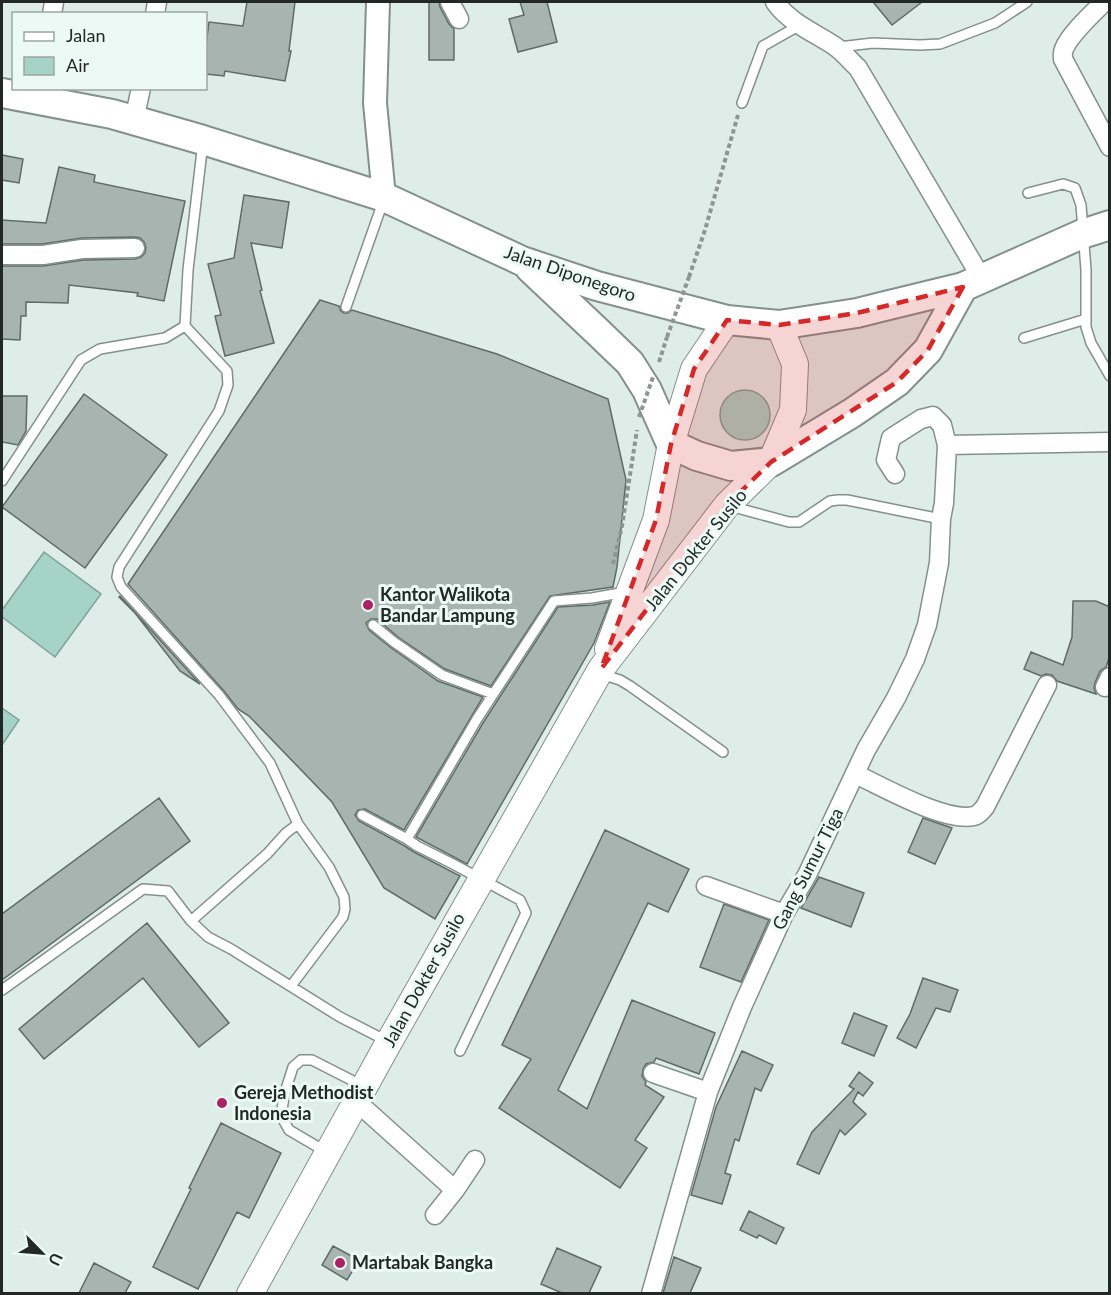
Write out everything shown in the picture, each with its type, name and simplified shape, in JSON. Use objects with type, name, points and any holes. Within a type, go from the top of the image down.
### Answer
[{"type":"main road","name":"Jalan Diponegoro","points":[[2,93],[35,94],[203,140],[384,197],[522,261],[597,286],[727,320],[779,325],[857,313],[973,283],[1082,234],[1110,225]]},
{"type":"main road","points":[[522,261],[630,363],[647,390],[671,444],[697,456],[731,466],[771,462],[852,413],[897,382],[928,350],[973,283]]},
{"type":"main road","name":"Jalan Dokter Susilo","points":[[600,671],[617,594],[656,520],[671,444],[694,369],[727,320]]},
{"type":"main road","name":"Jalan Dokter Susilo","points":[[250,1293],[389,1042],[600,671],[728,506],[771,462],[793,410],[795,376],[795,364],[779,325]]},
{"type":"street","points":[[378,2],[375,104],[384,197]]},
{"type":"street","points":[[450,2],[459,19]]},
{"type":"street","points":[[775,2],[781,10],[800,25],[836,47],[858,68],[973,283]]},
{"type":"street","points":[[1104,2],[1064,48],[1063,59],[1110,147]]},
{"type":"street","points":[[134,120],[141,90]]},
{"type":"street","points":[[2,255],[43,255],[82,249],[135,248]]},
{"type":"street","points":[[896,474],[886,460],[891,438],[921,419],[933,416],[942,425],[947,445],[1110,442]]},
{"type":"street","name":"Gang Sumur Tiga","points":[[651,1293],[708,1092],[742,1007],[784,914],[807,875],[866,750],[896,698],[927,625],[939,563],[947,445]]},
{"type":"street","points":[[855,774],[917,803],[947,814],[977,815],[985,807],[1047,685]]},
{"type":"street","points":[[706,886],[784,914]]},
{"type":"street","points":[[653,1072],[708,1092]]},
{"type":"street","points":[[361,1094],[455,1190]]},
{"type":"street","points":[[435,1215],[475,1161]]},
{"type":"lane","points":[[836,47],[873,43],[940,44],[994,23],[1026,2]]},
{"type":"lane","points":[[742,103],[762,46],[800,25]]},
{"type":"lane","points":[[203,140],[188,270],[185,326],[227,370],[228,385],[219,411],[119,567],[117,577],[121,587],[219,695],[270,763],[298,824],[329,867],[344,897],[343,917],[291,986]]},
{"type":"lane","points":[[1029,193],[1063,184],[1075,188],[1081,205],[1086,270],[1086,327],[1091,343],[1110,376]]},
{"type":"lane","points":[[346,307],[384,197]]},
{"type":"lane","points":[[1024,338],[1086,319]]},
{"type":"lane","points":[[2,481],[81,360],[100,349],[165,338],[185,326]]},
{"type":"lane","points":[[728,506],[789,522],[799,522],[830,501],[847,500],[941,519]]},
{"type":"lane","points":[[407,839],[477,719],[554,601],[617,594]]},
{"type":"lane","points":[[373,625],[442,675],[493,694]]},
{"type":"lane","points":[[600,671],[630,686],[723,752]]},
{"type":"lane","points":[[362,816],[520,900],[526,913],[460,1052]]},
{"type":"lane","points":[[191,921],[298,824]]},
{"type":"lane","points":[[2,990],[143,889],[168,891],[191,921],[208,937],[340,1017],[389,1042]]},
{"type":"lane","points":[[329,1153],[289,1130],[284,1120],[282,1109],[293,1067],[301,1060],[312,1060],[361,1094]]},
{"type":"path","points":[[617,594],[622,526],[639,417],[708,219],[742,103]]},
{"type":"highlighted area","points":[[963,287],[928,350],[897,382],[771,462],[727,505],[601,669],[656,520],[671,444],[694,369],[727,320],[779,325],[857,313]]},
{"type":"water","points":[[750,390],[763,397],[769,405],[769,425],[763,433],[755,439],[740,440],[727,433],[721,425],[720,410],[727,397],[735,391]]},
{"type":"water","points":[[44,552],[101,594],[55,657],[2,617],[2,610]]},
{"type":"water","points":[[2,708],[19,720],[2,745]]},
{"type":"building","points":[[247,2],[295,2],[289,51],[291,51],[285,81],[225,71],[224,76],[207,74],[209,22],[243,26]]},
{"type":"building","points":[[429,2],[439,2],[449,24],[454,29],[454,60],[429,60]]},
{"type":"building","points":[[520,2],[547,2],[557,42],[518,52],[509,19],[524,15]]},
{"type":"building","points":[[873,2],[922,2],[892,25]]},
{"type":"building","points":[[2,155],[23,159],[19,183],[2,180]]},
{"type":"building","points":[[59,167],[95,175],[94,182],[185,201],[164,301],[137,296],[138,293],[69,285],[68,303],[26,302],[26,316],[21,316],[20,340],[2,339],[2,266],[43,266],[83,260],[135,259],[145,253],[144,242],[135,237],[82,238],[42,244],[2,244],[2,220],[46,223]]},
{"type":"building","points":[[244,195],[289,202],[282,248],[251,243],[262,290],[260,291],[274,343],[225,356],[215,316],[221,315],[208,264],[234,258]]},
{"type":"building","name":"Kantor Walikota Bandar Lampung","points":[[320,300],[339,306],[344,313],[352,310],[497,354],[608,399],[626,480],[613,587],[550,596],[491,686],[445,669],[398,637],[377,619],[371,619],[366,623],[369,630],[390,647],[438,681],[483,697],[404,830],[365,809],[358,810],[355,815],[359,821],[460,876],[435,919],[384,888],[332,802],[249,716],[238,709],[128,584]]},
{"type":"building","points":[[84,394],[167,455],[85,568],[2,507]]},
{"type":"building","points":[[2,396],[27,396],[26,431],[18,445],[2,442]]},
{"type":"building","points":[[120,596],[200,684],[180,671]]},
{"type":"building","points":[[1073,601],[1096,601],[1110,607],[1110,655],[1106,667],[1100,671],[1095,683],[1096,694],[1057,681],[1052,675],[1041,676],[1024,669],[1031,652],[1063,665],[1072,637]]},
{"type":"building","points":[[610,602],[594,643],[467,864],[416,837],[483,723],[558,607]]},
{"type":"building","points":[[159,798],[190,841],[2,980],[2,914]]},
{"type":"building","points":[[923,818],[952,828],[935,864],[908,852]]},
{"type":"building","points":[[605,830],[689,869],[668,912],[648,903],[558,1090],[587,1109],[632,1000],[715,1033],[699,1074],[656,1058],[654,1062],[646,1064],[642,1076],[646,1082],[645,1085],[664,1097],[635,1140],[647,1148],[620,1188],[499,1108],[531,1059],[502,1045]]},
{"type":"building","points":[[819,877],[864,893],[851,927],[801,908]]},
{"type":"building","points":[[724,904],[769,920],[741,982],[700,967]]},
{"type":"building","points":[[147,923],[229,1023],[199,1047],[143,978],[44,1059],[19,1029]]},
{"type":"building","points":[[923,978],[958,990],[950,1012],[936,1008],[916,1048],[897,1038],[910,1014]]},
{"type":"building","points":[[854,1013],[887,1026],[874,1056],[842,1043]]},
{"type":"building","points":[[742,1051],[773,1065],[761,1091],[755,1088],[739,1141],[735,1139],[725,1173],[731,1175],[722,1204],[691,1195],[716,1107]]},
{"type":"building","points":[[859,1072],[873,1083],[863,1096],[858,1092],[853,1102],[866,1114],[845,1135],[840,1130],[819,1174],[797,1164],[812,1132],[854,1089],[849,1086]]},
{"type":"building","points":[[221,1123],[281,1153],[249,1218],[237,1212],[198,1289],[153,1267]]},
{"type":"building","points":[[749,1211],[784,1228],[776,1244],[759,1235],[757,1238],[740,1230]]},
{"type":"building","name":"Martabak Bangka","points":[[333,1246],[359,1260],[347,1280],[322,1265]]},
{"type":"building","points":[[557,1248],[601,1267],[589,1293],[562,1293],[541,1284]]},
{"type":"building","points":[[674,1257],[701,1268],[690,1293],[663,1293]]},
{"type":"building","points":[[94,1263],[131,1282],[125,1293],[79,1293]]},
{"type":"place","name":"Kantor Walikota Bandar Lampung","points":[[368,605]]},
{"type":"place","name":"Gereja Methodist Indonesia","points":[[222,1103]]},
{"type":"place","name":"Martabak Bangka","points":[[340,1263]]}]
